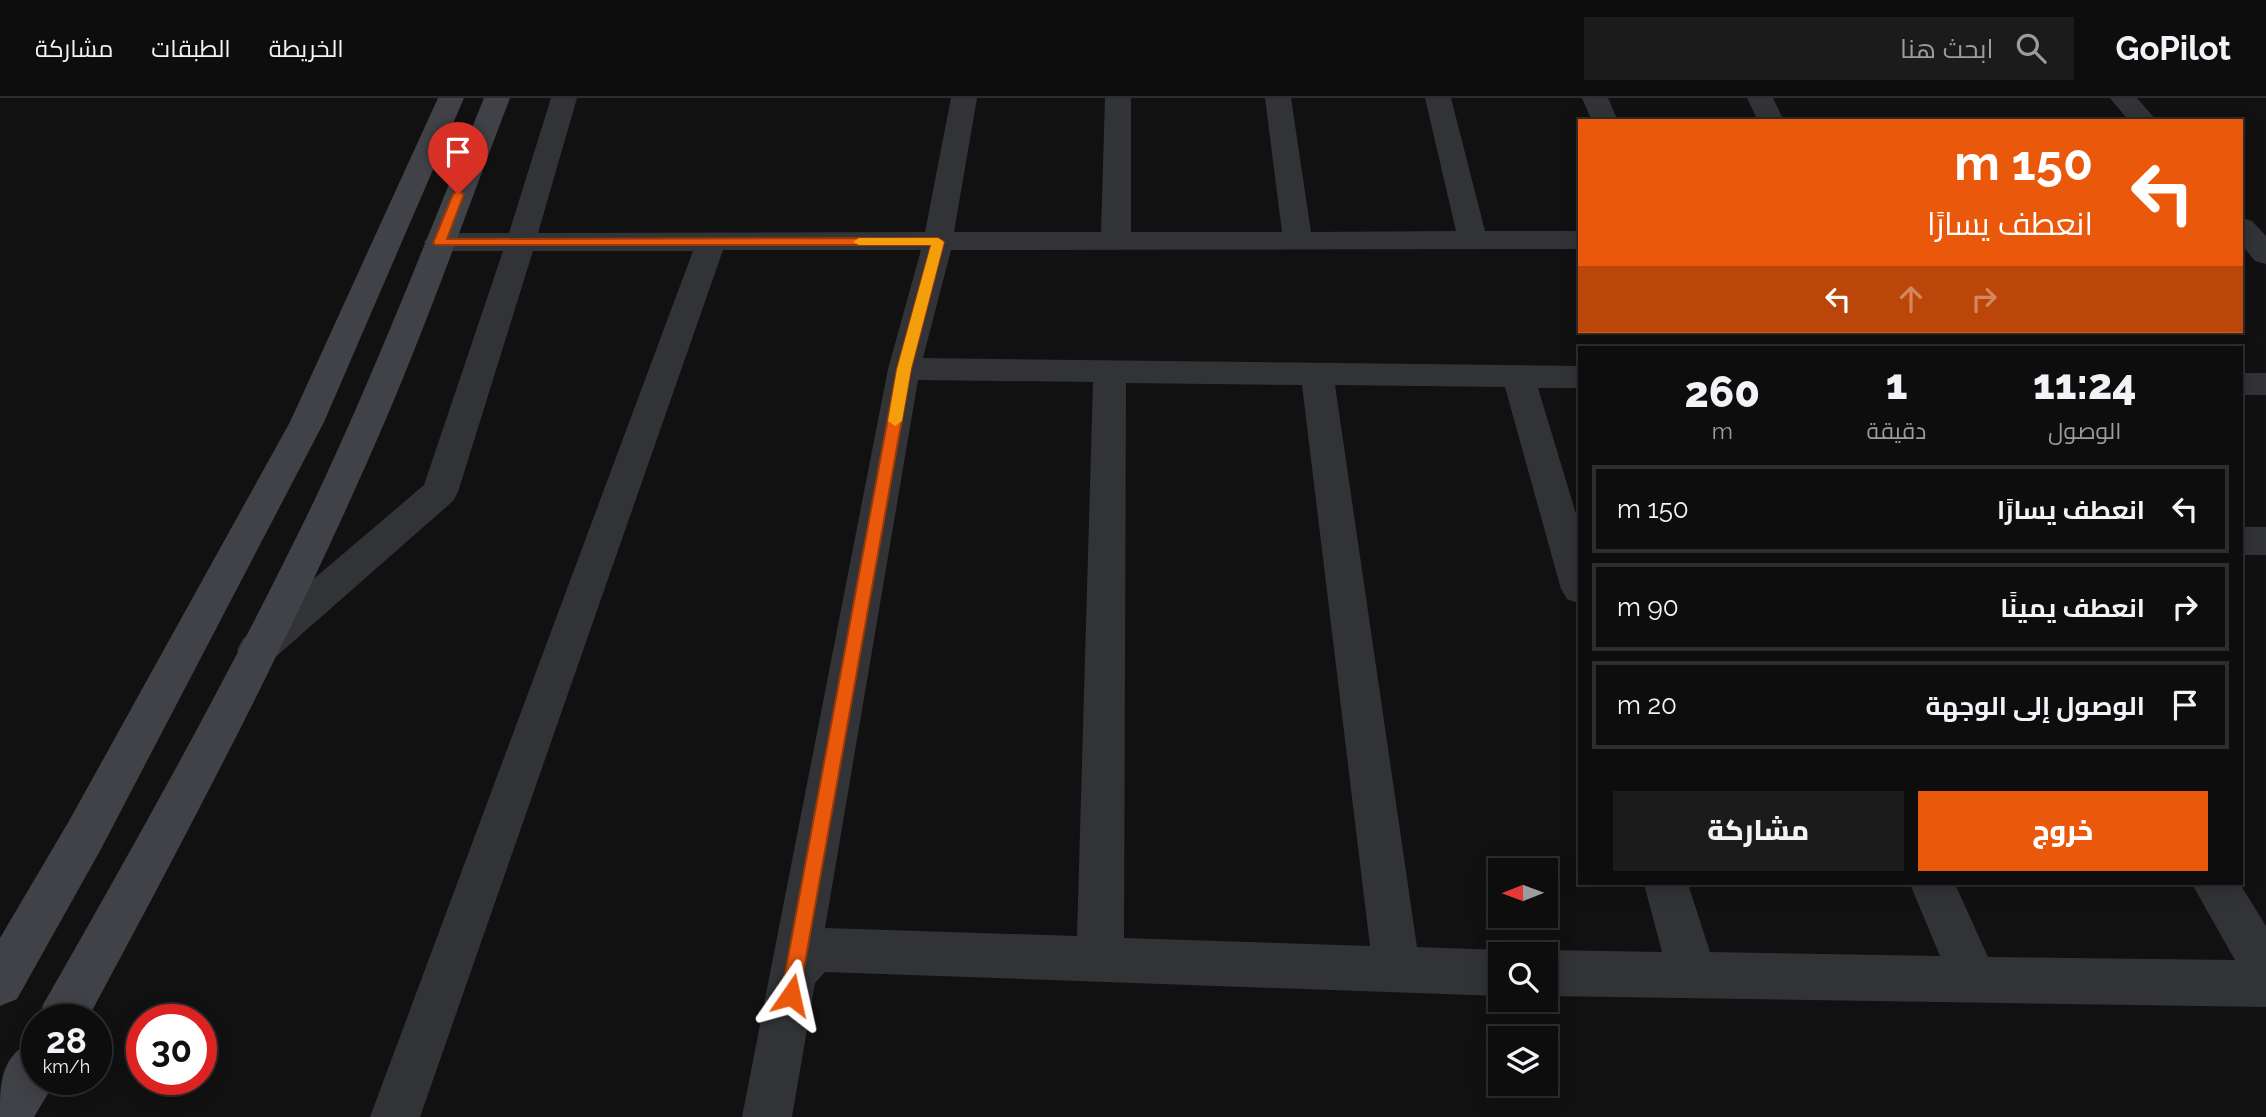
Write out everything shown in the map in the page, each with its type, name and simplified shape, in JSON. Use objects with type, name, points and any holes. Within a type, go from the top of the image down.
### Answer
[{"type":"main road","points":[[0,983],[85,835],[307,422],[451,98]]},
{"type":"main road","points":[[70,1004],[191,785],[332,500],[370,416],[497,98]]},
{"type":"main road","points":[[6,1117],[21,1091]]},
{"type":"street","points":[[257,650],[440,492],[522,243],[564,98]]},
{"type":"street","points":[[767,1117],[796,971],[904,369],[938,242],[964,98]]},
{"type":"street","points":[[1116,241],[1118,98]]},
{"type":"street","points":[[1278,98],[1298,241]]},
{"type":"street","points":[[1438,98],[1474,241]]},
{"type":"street","points":[[1595,98],[1604,119]]},
{"type":"street","points":[[1760,98],[1770,119]]},
{"type":"street","points":[[2123,98],[2142,119]]},
{"type":"street","points":[[2243,226],[2266,225]]},
{"type":"street","points":[[2243,227],[2266,255]]},
{"type":"street","points":[[439,243],[1578,240]]},
{"type":"street","points":[[395,1117],[711,242]]},
{"type":"street","points":[[904,369],[1578,377]]},
{"type":"street","points":[[1100,960],[1110,372]]},
{"type":"street","points":[[1317,374],[1397,970]]},
{"type":"street","points":[[1518,376],[1578,582]]},
{"type":"street","points":[[2243,384],[2266,384]]},
{"type":"street","points":[[2243,541],[2266,541]]},
{"type":"street","points":[[1667,885],[1693,976]]},
{"type":"street","points":[[1933,885],[1974,980]]},
{"type":"street","points":[[2217,885],[2266,969]]},
{"type":"street","points":[[796,971],[805,958],[825,950],[1488,973]]},
{"type":"street","points":[[1558,974],[2266,984]]},
{"type":"slow traffic","points":[[859,242],[938,242],[904,369],[895,421]]},
{"type":"route","points":[[458,194],[439,243],[938,242],[904,369],[791,995]]}]
